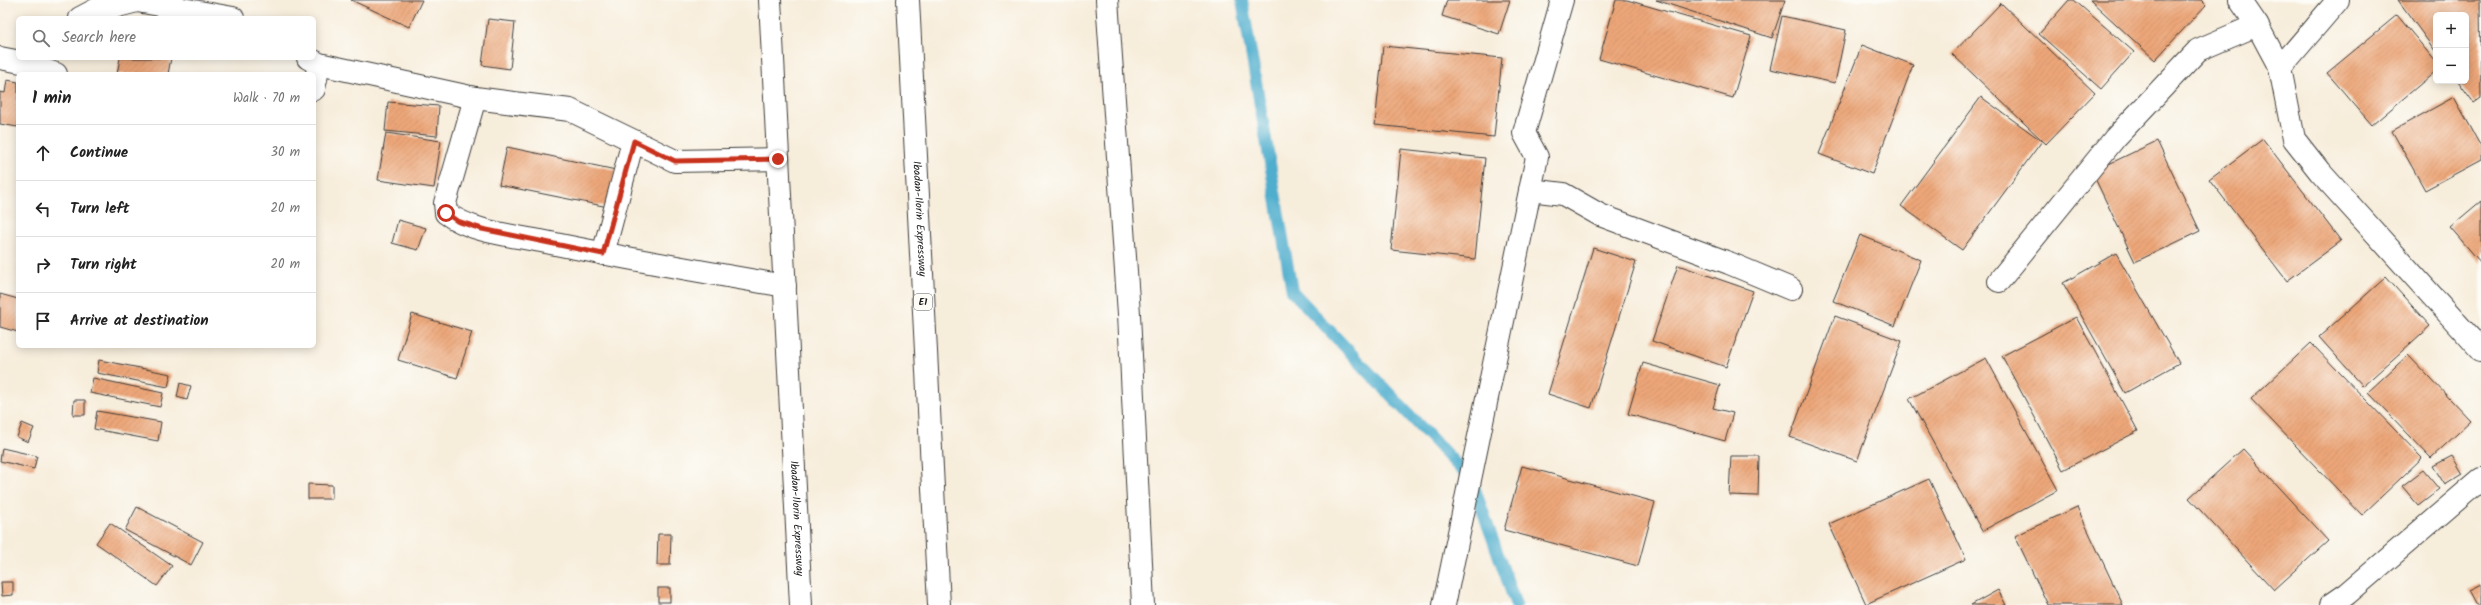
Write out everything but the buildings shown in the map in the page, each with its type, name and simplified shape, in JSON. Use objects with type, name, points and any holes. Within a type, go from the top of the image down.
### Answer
[{"type":"main road","name":"Ibadan-Ilorin Expressway","points":[[770,0],[801,605]]},
{"type":"main road","name":"Ibadan-Ilorin Expressway","points":[[908,0],[939,605]]},
{"type":"main road","points":[[1107,0],[1129,314],[1143,605]]},
{"type":"main road","points":[[1444,605],[1537,157],[1524,133],[1562,0]]},
{"type":"main road","points":[[2240,0],[2257,25],[2280,68],[2294,139],[2320,172],[2481,350]]},
{"type":"main road","points":[[2280,68],[2338,0]]},
{"type":"main road","points":[[84,16],[97,9],[114,7],[137,1],[222,16]]},
{"type":"main road","points":[[1999,281],[2115,138],[2198,50],[2257,25]]},
{"type":"main road","points":[[0,58],[55,68]]},
{"type":"main road","points":[[314,72],[314,61],[475,98],[570,110],[675,161],[778,159]]},
{"type":"main road","points":[[475,98],[445,203],[446,213],[457,221],[482,229],[603,254],[785,286]]},
{"type":"main road","points":[[603,254],[634,141]]},
{"type":"main road","points":[[1530,190],[1563,194],[1600,215],[1729,263],[1791,289]]},
{"type":"main road","points":[[2331,605],[2347,594],[2481,478]]},
{"type":"waterway","points":[[1242,0],[1292,291],[1472,481],[1516,605]]},
{"type":"route","points":[[446,213],[457,221],[482,229],[603,254],[634,141],[675,161],[778,159]]}]
